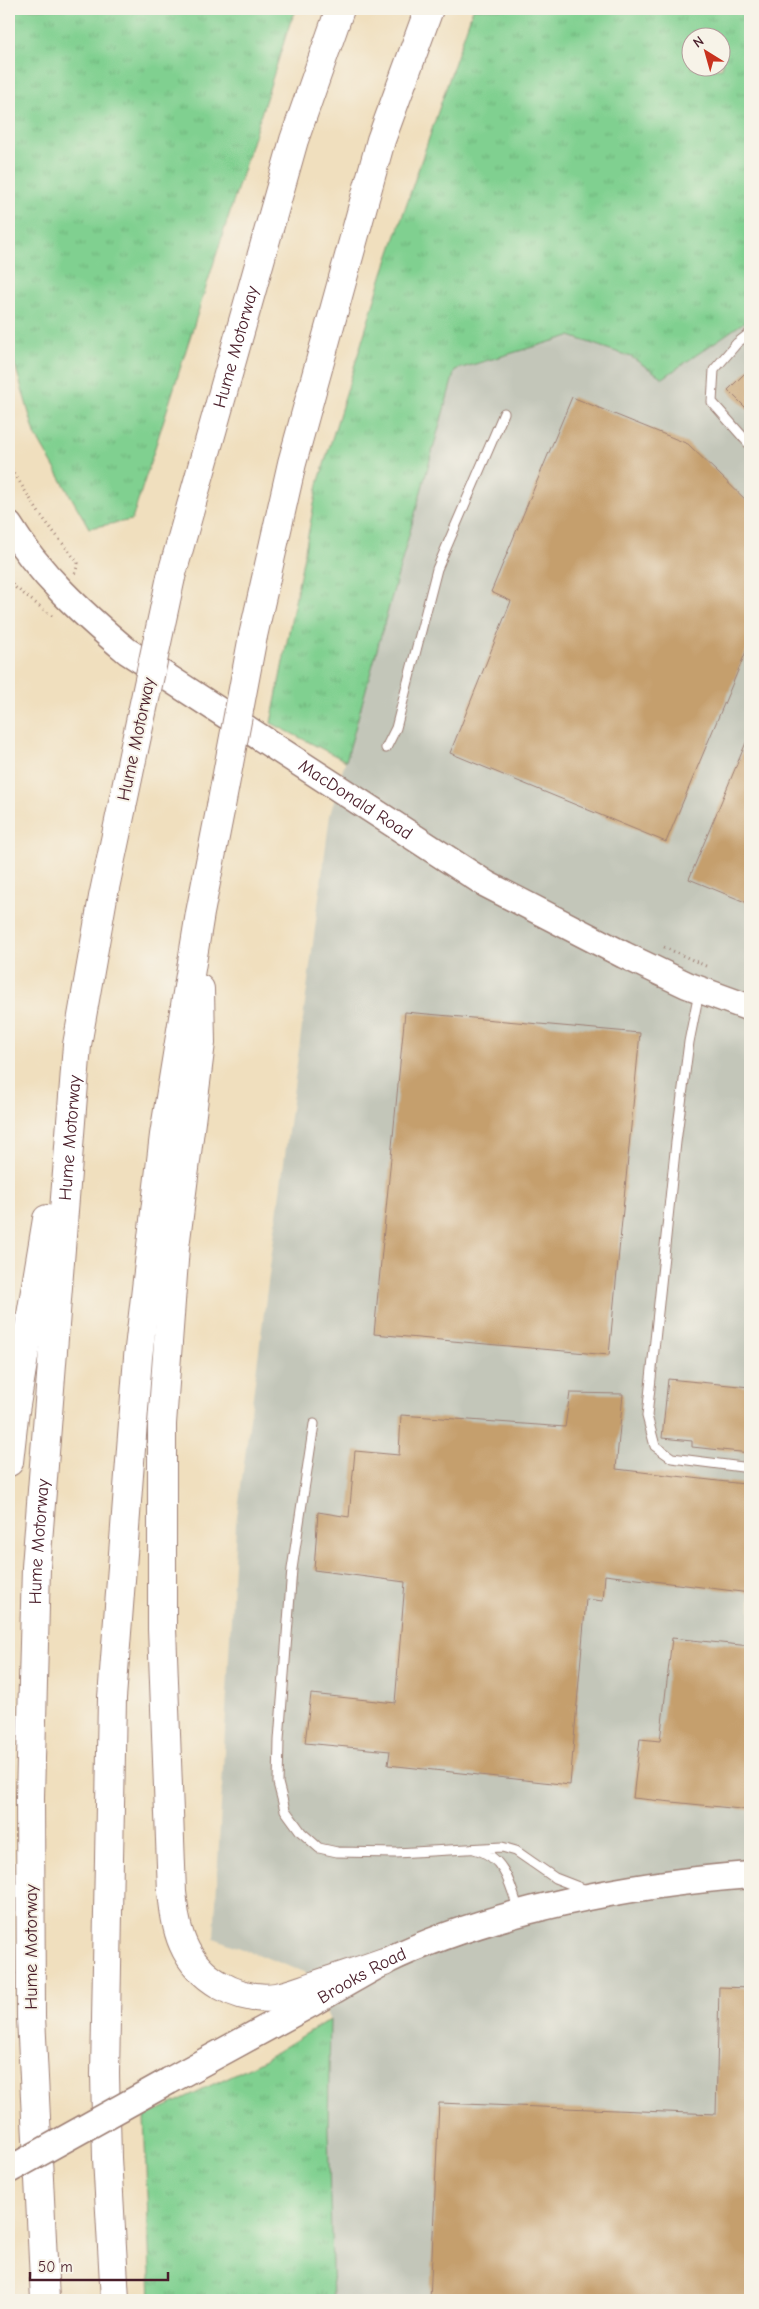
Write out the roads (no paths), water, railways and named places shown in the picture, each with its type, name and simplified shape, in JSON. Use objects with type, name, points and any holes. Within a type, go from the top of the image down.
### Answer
[{"type":"highway","name":"Hume Motorway","points":[[45,2300],[31,2017],[30,1797],[36,1567],[76,1045],[103,897],[171,577],[294,140],[340,9]]},
{"type":"highway","points":[[115,2300],[107,2158],[105,2074],[112,1698],[138,1357],[164,1135],[200,912],[254,636],[292,463],[381,140],[429,9]]},
{"type":"highway","points":[[200,912],[201,1043],[175,1248],[162,1424],[162,1629],[174,1908],[184,1945],[196,1965],[216,1983],[235,1993],[255,1997],[285,1995],[384,1962]]},
{"type":"highway","points":[[9,1462],[14,1416],[76,1045]]},
{"type":"street","name":"MacDonald Road","points":[[9,525],[48,575],[102,630],[127,651],[486,884],[595,942],[705,979],[750,1008]]},
{"type":"street","name":"Brooks Road","points":[[9,2170],[384,1962],[444,1938],[520,1914],[604,1894],[673,1882],[750,1876]]},
{"type":"lane","points":[[750,334],[737,343],[714,370],[712,402],[750,444]]},
{"type":"lane","points":[[386,748],[396,728],[437,569],[504,412]]},
{"type":"lane","points":[[705,979],[689,1042],[647,1416],[655,1446],[672,1458],[750,1468]]},
{"type":"lane","points":[[314,1424],[292,1569],[278,1783],[285,1810],[301,1832],[319,1848],[337,1852],[396,1853],[494,1846],[509,1848],[563,1882],[604,1894]]},
{"type":"lane","points":[[467,1849],[487,1853],[497,1861],[510,1884],[520,1914]]}]
